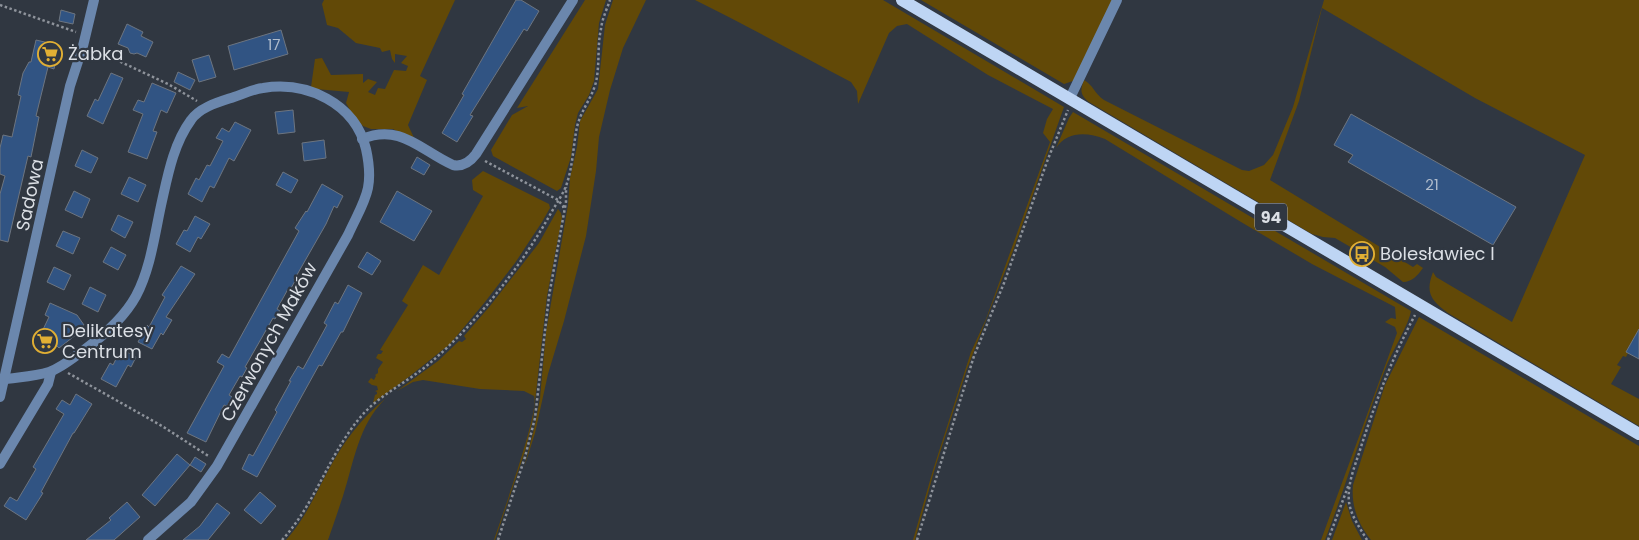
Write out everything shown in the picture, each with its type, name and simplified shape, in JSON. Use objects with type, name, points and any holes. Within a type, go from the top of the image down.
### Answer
[{"type":"main road","name":"94","points":[[902,0],[1639,434]]},
{"type":"street","name":"Sadowa","points":[[0,397],[2,379],[70,86],[83,46],[94,0]]},
{"type":"street","points":[[362,139],[378,134],[397,135],[410,140],[457,166],[466,163],[475,156],[573,0]]},
{"type":"street","points":[[1071,99],[1117,0]]},
{"type":"street","name":"Czerwonych Maków","points":[[2,379],[55,370],[103,334],[125,312],[136,295],[145,273],[167,180],[180,138],[192,118],[207,107],[261,88],[279,86],[304,89],[330,100],[342,108],[362,139],[370,173],[367,196],[348,235],[217,466],[191,502],[148,540]]},
{"type":"street","points":[[0,464],[55,370]]},
{"type":"path","points":[[282,540],[302,516],[335,454],[364,414],[382,397],[451,346],[489,303],[539,234],[566,187],[579,118],[592,95],[598,72],[601,28],[610,0]]},
{"type":"path","points":[[0,5],[77,32],[75,43],[90,47],[168,84],[207,107]]},
{"type":"path","points":[[917,540],[974,356],[1004,283],[1071,99]]},
{"type":"path","points":[[475,156],[558,200],[563,206],[564,212]]},
{"type":"path","points":[[498,540],[524,462],[534,423],[548,304],[567,193],[566,187]]},
{"type":"path","points":[[1328,540],[1385,378],[1421,305]]},
{"type":"path","points":[[55,370],[162,426],[212,459],[211,463],[217,466]]},
{"type":"path","points":[[1350,480],[1349,502],[1356,522],[1367,540]]},
{"type":"shaded area","points":[[324,0],[455,0],[420,76],[427,80],[408,125],[415,140],[393,129],[371,129],[363,126],[354,117],[346,103],[349,92],[311,87],[315,59],[322,58],[331,75],[363,74],[363,83],[368,79],[377,82],[368,92],[375,95],[378,88],[385,89],[394,70],[406,71],[408,66],[401,63],[407,56],[395,54],[395,63],[390,50],[382,52],[380,48],[356,43],[338,28],[327,25],[322,4]]},
{"type":"shaded area","points":[[585,0],[606,0],[599,23],[594,81],[589,95],[578,113],[571,157],[561,188],[557,191],[493,156],[491,150],[512,115],[528,106],[517,108]]},
{"type":"shaded area","points":[[613,0],[646,0],[623,48],[610,90],[599,137],[586,236],[548,374],[535,433],[524,468],[540,398],[546,332],[568,205],[570,178],[577,147],[580,121],[598,89],[605,25]]},
{"type":"shaded area","points":[[695,0],[883,0],[1064,107],[1013,251],[967,369],[935,468],[915,540],[913,540],[933,470],[971,352],[986,319],[1050,142],[1043,133],[1047,119],[1053,109],[988,75],[907,24],[897,26],[889,33],[858,104],[857,91],[851,82]]},
{"type":"shaded area","points":[[921,0],[1113,0],[1073,81],[1064,84]]},
{"type":"shaded area","points":[[1324,0],[1639,0],[1639,334],[1636,335],[1626,351],[1628,353],[1626,357],[1623,356],[1617,365],[1621,367],[1611,384],[1639,399],[1639,426],[1448,313],[1437,304],[1430,291],[1433,272],[1436,277],[1512,322],[1585,155],[1475,98],[1322,8],[1299,101],[1270,180],[1413,267],[1417,264],[1423,268],[1417,276],[1403,282],[1385,267],[1335,238],[1312,234],[1089,102],[1082,95],[1081,90],[1084,80],[1104,100],[1242,170],[1249,171],[1264,165],[1273,155],[1293,107]]},
{"type":"shaded area","points":[[1073,112],[1411,311],[1386,367],[1325,540],[1321,540],[1397,333],[1395,327],[1385,322],[1391,318],[1396,319],[1395,307],[1312,264],[1105,139],[1078,134],[1066,138],[1056,148]]},
{"type":"shaded area","points":[[483,171],[549,204],[550,208],[515,263],[450,344],[373,403],[377,394],[375,391],[378,390],[377,386],[368,382],[371,378],[374,380],[375,375],[378,373],[378,369],[383,362],[376,358],[383,351],[380,350],[408,305],[402,301],[423,265],[439,275],[483,196],[473,190],[472,180]]},
{"type":"shaded area","points":[[558,209],[562,218],[547,296],[533,419],[526,448],[494,540],[526,442],[534,406],[534,396],[524,391],[480,389],[423,380],[413,382],[397,391],[438,361],[459,341],[462,342],[466,339],[464,336],[539,243]]},
{"type":"shaded area","points":[[1419,317],[1639,446],[1639,540],[1371,540],[1362,528],[1356,514],[1353,500],[1353,485],[1385,385]]},
{"type":"shaded area","points":[[385,399],[369,421],[358,445],[328,540],[286,540],[304,515],[346,441],[368,414]]},
{"type":"shaded area","points":[[1346,502],[1352,521],[1362,540],[1332,540]]},
{"type":"building","points":[[516,0],[521,0],[539,11],[527,31],[524,29],[470,115],[473,116],[457,142],[442,133]]},
{"type":"building","points":[[61,10],[75,14],[73,24],[59,21]]},
{"type":"building","points":[[127,24],[143,32],[141,36],[153,42],[146,57],[137,53],[130,53],[128,48],[118,44]]},
{"type":"building","points":[[281,30],[288,54],[234,70],[228,46]]},
{"type":"building","points":[[36,40],[53,44],[58,51],[54,69],[48,67],[36,116],[39,117],[31,157],[28,156],[8,242],[0,240],[0,194],[5,176],[0,174],[0,148],[3,135],[12,137],[21,96],[18,95],[23,73],[29,62],[31,62]]},
{"type":"building","points":[[209,55],[216,77],[199,82],[192,60]]},
{"type":"building","points":[[178,72],[195,80],[190,90],[174,82]]},
{"type":"building","points":[[111,73],[123,78],[103,124],[87,116],[95,99],[98,101]]},
{"type":"building","points":[[152,83],[176,93],[167,113],[161,110],[153,131],[157,132],[147,159],[128,152],[143,114],[133,110],[138,100],[144,102]]},
{"type":"building","points":[[293,110],[295,132],[278,134],[275,112]]},
{"type":"building","points":[[1351,114],[1516,207],[1493,245],[1348,162],[1353,155],[1334,145]]},
{"type":"building","points":[[235,122],[251,130],[234,161],[229,158],[214,188],[210,186],[202,202],[188,194],[196,178],[199,180],[207,165],[210,166],[223,141],[216,138],[222,128],[229,132]]},
{"type":"building","points":[[324,140],[326,158],[304,161],[302,143]]},
{"type":"building","points":[[82,150],[98,158],[91,173],[75,166]]},
{"type":"building","points":[[417,157],[430,165],[424,175],[411,168]]},
{"type":"building","points":[[283,172],[298,180],[291,193],[276,185]]},
{"type":"building","points":[[129,177],[146,185],[138,202],[121,194]]},
{"type":"building","points":[[322,184],[343,196],[337,208],[334,206],[295,281],[290,290],[288,289],[277,309],[280,311],[275,319],[273,318],[245,367],[247,368],[242,377],[240,376],[229,395],[232,397],[227,406],[224,405],[206,442],[187,433],[224,366],[217,362],[222,354],[229,358],[299,231],[295,228],[307,212]]},
{"type":"building","points":[[74,191],[90,199],[82,218],[65,210]]},
{"type":"building","points":[[397,191],[432,211],[414,241],[380,222]]},
{"type":"building","points":[[118,215],[133,222],[125,238],[111,230]]},
{"type":"building","points":[[195,216],[210,224],[201,239],[198,237],[190,252],[176,244],[184,230],[187,231]]},
{"type":"building","points":[[63,231],[80,238],[73,254],[56,246]]},
{"type":"building","points":[[111,247],[126,255],[118,270],[103,262]]},
{"type":"building","points":[[367,252],[381,261],[372,275],[358,267]]},
{"type":"building","points":[[181,266],[195,274],[166,317],[172,320],[163,335],[161,333],[152,349],[138,342],[147,325],[149,327],[165,297],[162,295]]},
{"type":"building","points":[[54,267],[71,275],[64,290],[47,282]]},
{"type":"building","points":[[348,285],[362,293],[343,332],[341,332],[322,366],[319,365],[257,477],[242,469],[249,454],[253,456],[277,412],[275,410],[291,381],[289,381],[298,366],[303,369],[327,325],[324,323],[335,302],[338,304]]},
{"type":"building","points":[[90,287],[106,295],[98,312],[82,304]]},
{"type":"building","points":[[50,303],[77,315],[84,325],[75,332],[77,334],[59,348],[54,343],[47,348],[38,340],[49,317],[45,315]]},
{"type":"building","points":[[1639,329],[1639,359],[1626,352]]},
{"type":"building","points":[[121,349],[136,357],[131,367],[128,365],[116,387],[101,379],[110,363],[113,365]]},
{"type":"building","points":[[76,394],[92,404],[73,433],[41,492],[43,493],[26,520],[4,506],[10,497],[17,501],[36,469],[33,467],[64,414],[56,409],[62,400],[70,405]]},
{"type":"building","points":[[177,454],[190,465],[155,506],[142,495]]},
{"type":"building","points":[[195,457],[206,464],[201,472],[190,465]]},
{"type":"building","points":[[260,492],[276,506],[261,524],[244,510]]},
{"type":"building","points":[[127,502],[140,517],[114,540],[86,540],[111,520],[109,518]]},
{"type":"building","points":[[217,503],[230,513],[208,540],[183,540],[200,526]]},
{"type":"place","name":"Żabka","points":[[50,54]]},
{"type":"place","name":"Bolesławiec I","points":[[1362,254]]},
{"type":"place","name":"Delikatesy Centrum","points":[[45,341]]}]
